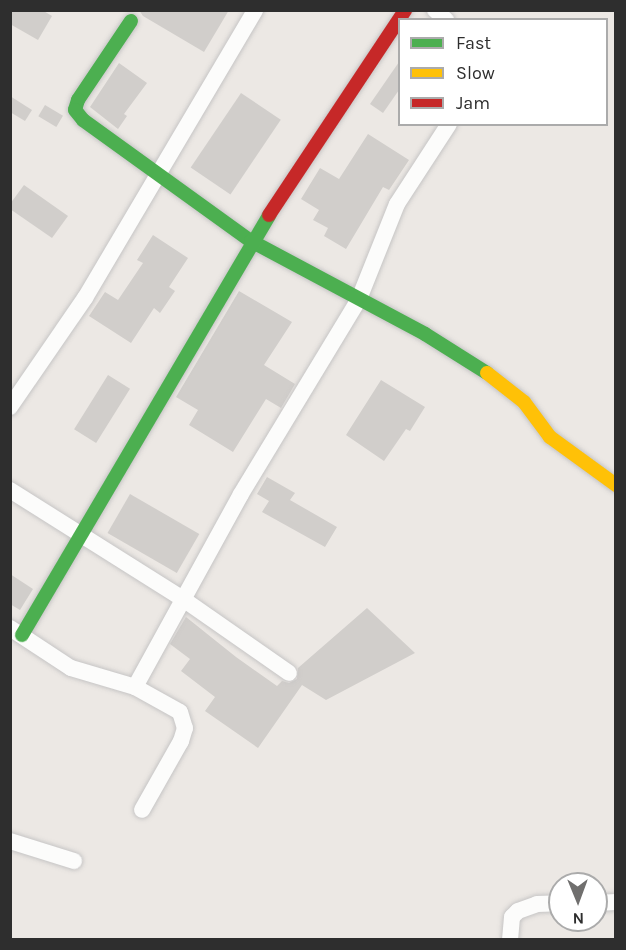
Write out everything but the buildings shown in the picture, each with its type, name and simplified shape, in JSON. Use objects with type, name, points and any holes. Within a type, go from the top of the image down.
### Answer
[{"type":"street","points":[[10,407],[85,298],[255,10]]},
{"type":"street","points":[[142,810],[181,741],[185,728],[180,712],[135,687],[71,668],[16,632],[81,534],[251,241],[398,20]]},
{"type":"street","points":[[131,21],[78,100],[75,110],[83,120],[156,176],[251,241],[425,334],[502,382],[524,402],[549,437],[615,485]]},
{"type":"street","points":[[135,687],[241,494],[359,299],[397,204],[448,126]]},
{"type":"street","points":[[10,490],[183,599],[289,673]]},
{"type":"street","points":[[10,840],[74,861]]},
{"type":"street","points":[[510,939],[512,917],[518,911],[537,904],[548,904]]},
{"type":"traffic: fast","points":[[131,21],[78,100],[75,110],[83,120],[251,241],[425,334],[487,373]]},
{"type":"traffic: fast","points":[[22,635],[269,215]]},
{"type":"traffic: slow","points":[[487,373],[524,402],[550,437],[616,485]]},
{"type":"traffic: jam","points":[[400,18],[405,10]]},
{"type":"traffic: jam","points":[[269,215],[398,21]]}]
